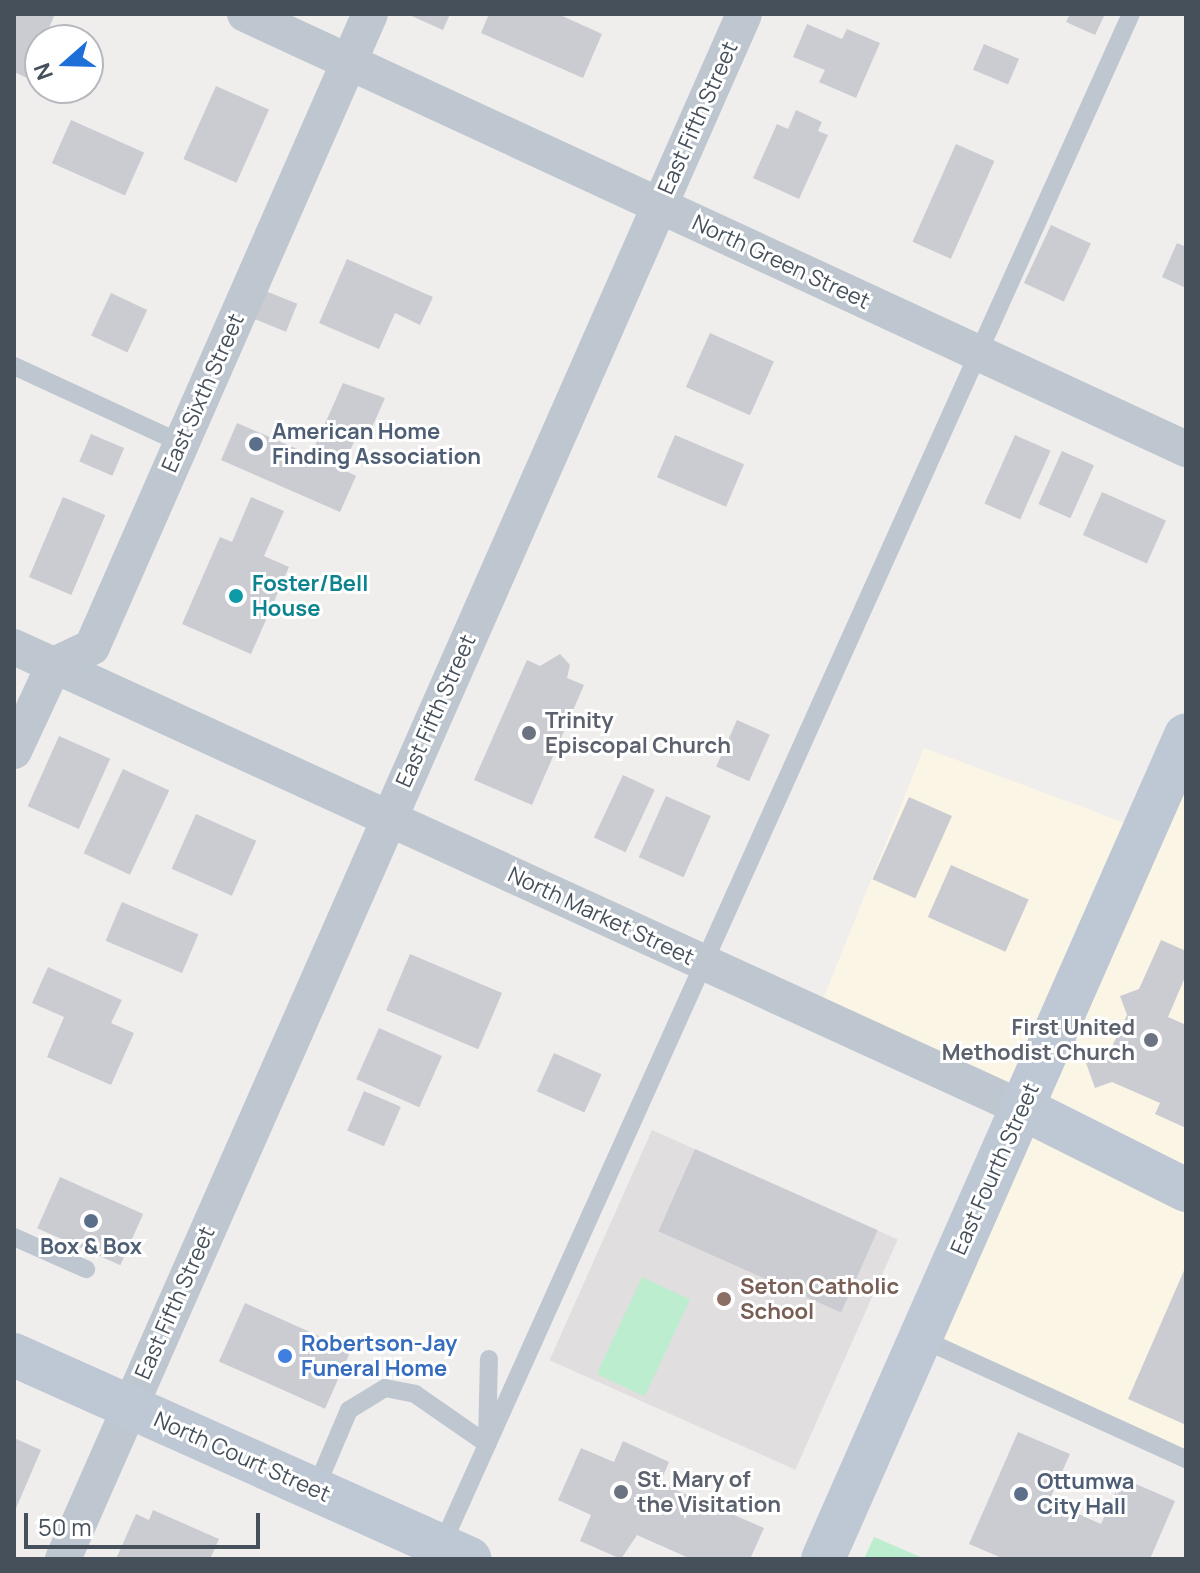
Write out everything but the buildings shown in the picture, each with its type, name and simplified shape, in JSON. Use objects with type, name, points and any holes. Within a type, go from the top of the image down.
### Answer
[{"type":"main road","name":"East Fourth Street","points":[[823,1559],[1186,735]]},
{"type":"main road","name":"North Market Street","points":[[1022,1108],[1186,1190]]},
{"type":"main road","name":"North Court Street","points":[[14,1355],[315,1490],[449,1555]]},
{"type":"street","name":"North Green Street","points":[[245,14],[1186,449]]},
{"type":"street","name":"East Sixth Street","points":[[54,665],[92,647],[370,14]]},
{"type":"street","name":"East Fifth Street","points":[[63,1559],[744,14]]},
{"type":"street","name":"North Market Street","points":[[14,647],[1022,1108]]},
{"type":"street","points":[[14,751],[54,665]]},
{"type":"lane","points":[[449,1555],[487,1444],[701,962],[1131,14]]},
{"type":"lane","points":[[14,366],[181,443]]},
{"type":"lane","points":[[14,1237],[86,1269]]},
{"type":"lane","points":[[920,1338],[1186,1459]]},
{"type":"lane","points":[[487,1444],[489,1359]]},
{"type":"lane","points":[[315,1490],[349,1410],[385,1388],[415,1394],[487,1444]]},
{"type":"shaded area","points":[[1186,735],[1186,1459],[920,1338],[1022,1108],[817,1014],[924,748],[1144,830]]},
{"type":"shaded area","name":"Seton Catholic School","points":[[652,1130],[898,1239],[795,1470],[550,1360]]},
{"type":"green space","points":[[642,1277],[690,1299],[645,1396],[597,1374]]},
{"type":"green space","points":[[874,1537],[925,1559],[864,1559]]},
{"type":"place","name":"American Home Finding Association","points":[[256,444]]},
{"type":"place","name":"Foster/Bell House","points":[[236,596]]},
{"type":"place","name":"Trinity Episcopal Church","points":[[529,733]]},
{"type":"place","name":"First United Methodist Church","points":[[1151,1040]]},
{"type":"place","name":"Box & Box","points":[[91,1221]]},
{"type":"place","name":"Seton Catholic School","points":[[724,1299]]},
{"type":"place","name":"Robertson-Jay Funeral Home","points":[[285,1356]]},
{"type":"place","name":"St. Mary of the Visitation","points":[[621,1492]]},
{"type":"place","name":"Ottumwa City Hall","points":[[1021,1494]]}]
